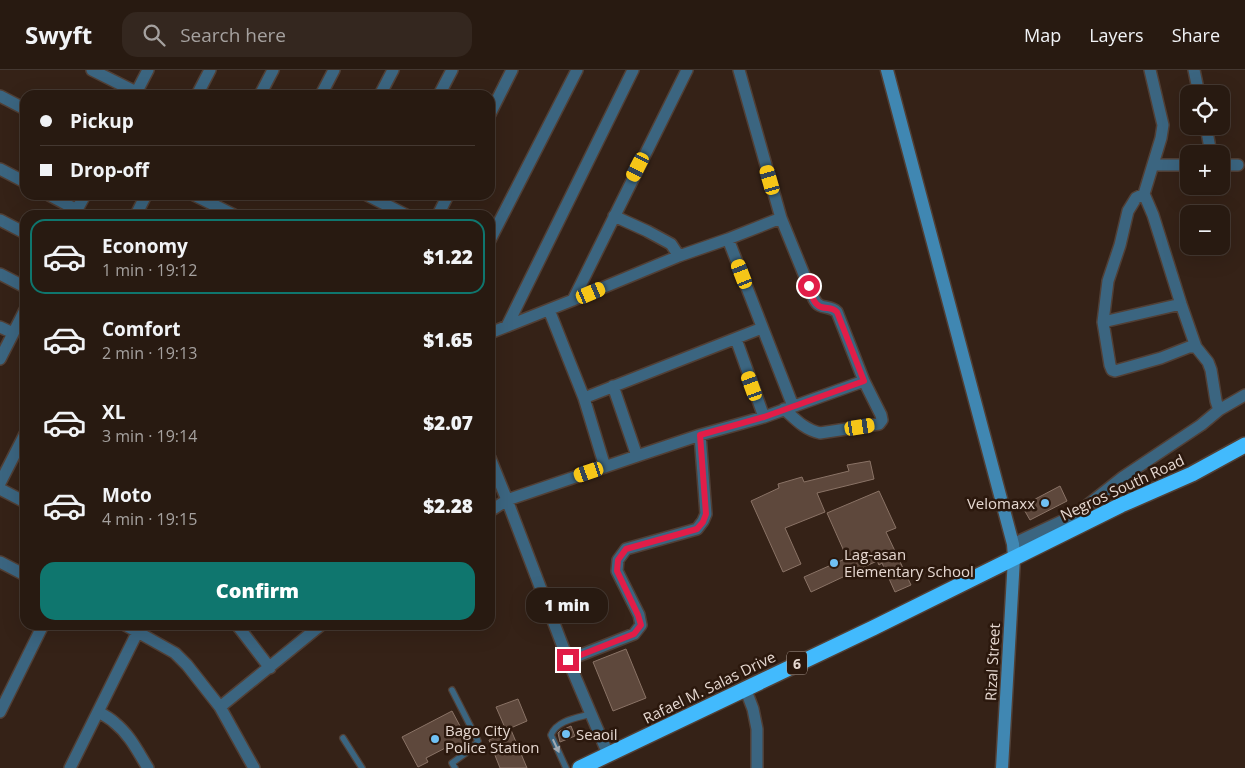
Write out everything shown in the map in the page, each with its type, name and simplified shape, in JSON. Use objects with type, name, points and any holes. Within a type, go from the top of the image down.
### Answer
[{"type":"highway","name":"Negros South Road","points":[[1014,551],[1192,474],[1245,445]]},
{"type":"highway","name":"Rafael M. Salas Drive","points":[[580,768],[745,692],[873,628],[1014,551]]},
{"type":"street","points":[[94,70],[129,90]]},
{"type":"street","points":[[138,90],[148,70]]},
{"type":"street","points":[[200,90],[210,70]]},
{"type":"street","points":[[263,90],[273,70]]},
{"type":"street","points":[[324,90],[334,70]]},
{"type":"street","points":[[383,90],[393,70]]},
{"type":"street","points":[[442,90],[452,70]]},
{"type":"street","points":[[495,104],[512,70]]},
{"type":"street","points":[[495,230],[577,70]]},
{"type":"street","points":[[507,326],[633,70]]},
{"type":"street","points":[[573,300],[687,70]]},
{"type":"street","points":[[728,239],[762,328],[789,407],[799,423],[812,432],[820,433],[879,424],[882,420],[882,415],[864,381],[837,312],[834,309],[821,307],[816,304],[781,218],[739,70]]},
{"type":"street","name":"Rizal Street","points":[[887,70],[1014,551],[1002,768]]},
{"type":"street","points":[[1150,70],[1163,125],[1161,138],[1144,194],[1153,215],[1196,347],[1208,362],[1211,370],[1219,410]]},
{"type":"street","points":[[1194,70],[1197,85]]},
{"type":"street","points":[[0,96],[20,106]]},
{"type":"street","points":[[1153,165],[1180,165]]},
{"type":"street","points":[[1230,165],[1238,165]]},
{"type":"street","points":[[0,169],[20,179]]},
{"type":"street","points":[[1144,194],[1136,198],[1128,212],[1120,245],[1108,281],[1102,322],[1110,365],[1112,370],[1115,371],[1161,358],[1188,347],[1196,347]]},
{"type":"street","points":[[57,200],[73,210]]},
{"type":"street","points":[[204,200],[224,210]]},
{"type":"street","points":[[386,200],[399,210]]},
{"type":"street","points":[[614,216],[648,231],[671,244],[679,256]]},
{"type":"street","points":[[495,331],[679,256],[781,218]]},
{"type":"street","points":[[0,220],[20,230]]},
{"type":"street","points":[[0,274],[20,284]]},
{"type":"street","points":[[1102,322],[1181,304]]},
{"type":"street","points":[[549,310],[584,398],[605,467]]},
{"type":"street","points":[[0,359],[20,320]]},
{"type":"street","points":[[0,327],[13,334]]},
{"type":"street","points":[[584,398],[762,328]]},
{"type":"street","points":[[736,339],[764,417]]},
{"type":"street","points":[[495,508],[507,500],[700,435],[764,417],[864,381]]},
{"type":"street","points":[[613,386],[637,456]]},
{"type":"street","points":[[1014,551],[1075,515],[1122,477],[1201,425],[1219,410],[1245,396]]},
{"type":"street","points":[[568,660],[634,634],[641,625],[617,571],[618,560],[626,549],[697,529],[703,522],[706,514],[700,435]]},
{"type":"street","points":[[0,483],[20,444]]},
{"type":"street","points":[[495,470],[568,660],[608,754]]},
{"type":"street","points":[[0,489],[20,499]]},
{"type":"street","points":[[0,562],[20,572]]},
{"type":"street","points":[[0,712],[41,630]]},
{"type":"street","points":[[241,630],[270,668]]},
{"type":"street","points":[[220,707],[315,630]]},
{"type":"street","points":[[70,768],[138,631],[175,653],[187,665],[220,707],[254,768]]},
{"type":"street","points":[[745,692],[753,708],[757,729],[757,768]]},
{"type":"street","points":[[98,712],[124,731],[133,742],[148,768]]},
{"type":"lane","points":[[452,690],[478,742],[452,763],[455,768]]},
{"type":"lane","points":[[566,768],[551,735],[553,730],[562,723],[590,714]]},
{"type":"lane","points":[[343,738],[362,768]]},
{"type":"building","points":[[870,461],[874,479],[817,493],[825,512],[785,528],[801,564],[783,572],[751,501],[779,488],[778,484],[802,477],[804,482],[849,471],[847,465]]},
{"type":"building","name":"Velomaxx","points":[[1060,486],[1067,501],[1030,520],[1022,506]]},
{"type":"building","points":[[879,491],[896,528],[886,532],[911,585],[895,592],[882,563],[879,565],[877,561],[811,592],[804,577],[847,558],[827,513]]},
{"type":"building","points":[[626,649],[646,698],[613,711],[593,662]]},
{"type":"building","points":[[518,699],[527,721],[506,730],[496,707]]},
{"type":"building","name":"Bago City Police Station","points":[[452,711],[468,741],[457,747],[455,743],[426,758],[428,762],[418,767],[402,737]]},
{"type":"building","name":"Seaoil","points":[[571,726],[575,736],[560,742],[558,733]]},
{"type":"building","points":[[511,730],[527,768],[500,768],[489,740]]},
{"type":"place","name":"Velomaxx","points":[[1045,503]]},
{"type":"place","name":"Lag-asan Elementary School","points":[[834,563]]},
{"type":"place","name":"Seaoil","points":[[566,734]]},
{"type":"place","name":"Bago City Police Station","points":[[435,739]]},
{"type":"route","points":[[568,660],[634,634],[641,625],[617,571],[618,560],[626,549],[697,529],[703,522],[706,514],[700,435],[764,417],[864,381],[837,312],[834,309],[821,307],[816,304],[809,286]]}]
